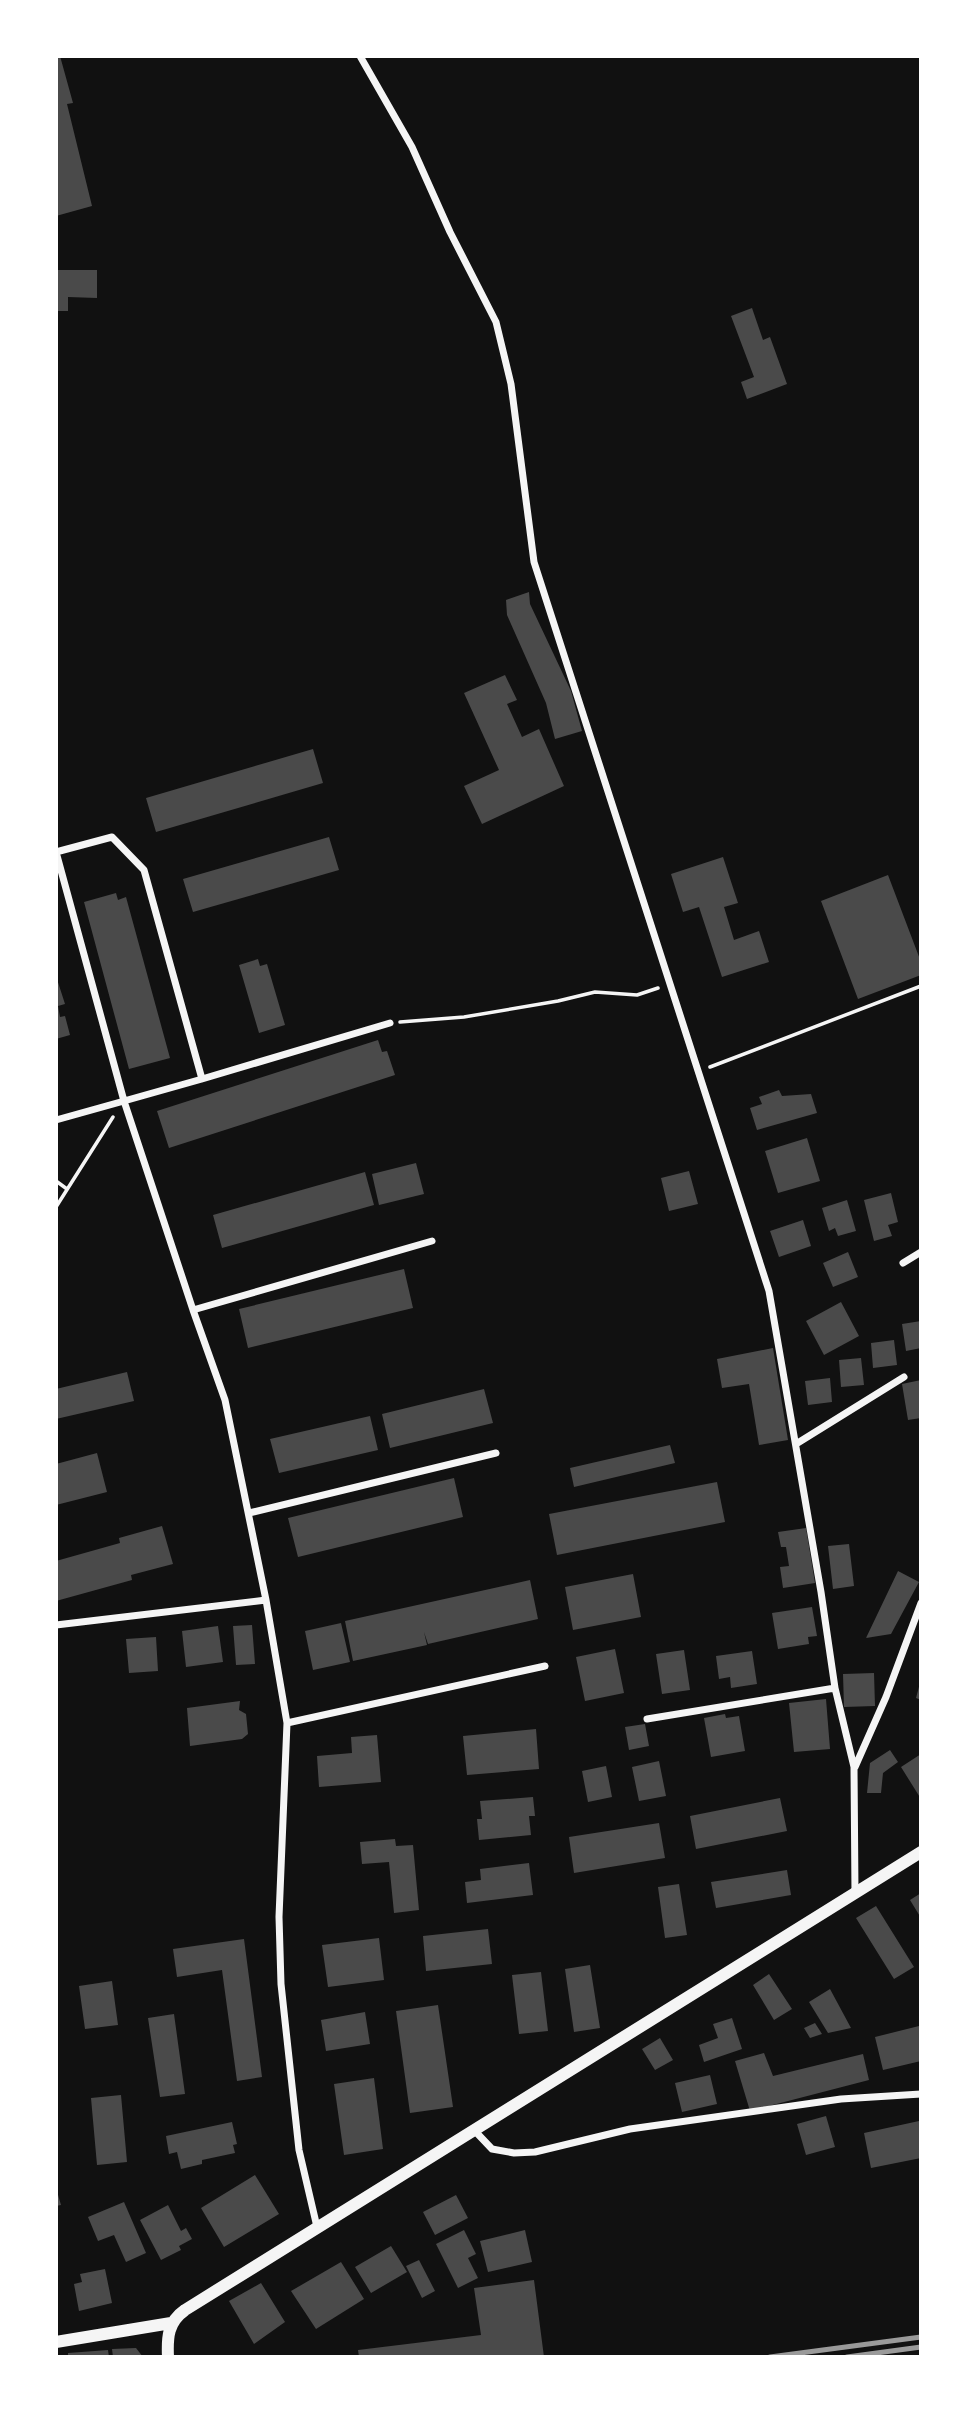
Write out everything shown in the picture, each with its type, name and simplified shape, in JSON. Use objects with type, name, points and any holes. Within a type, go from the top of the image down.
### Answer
[{"type":"street","points":[[360,56],[412,147],[450,232],[496,322],[511,384],[534,562],[769,1291],[835,1688],[855,1767],[855,1893]]},
{"type":"street","points":[[202,1079],[144,870],[113,837],[56,852],[124,1101],[192,1310],[225,1400],[266,1600],[287,1723],[279,1917],[281,1984],[299,2150],[317,2227]]},
{"type":"street","points":[[56,1120],[390,1023]]},
{"type":"street","points":[[192,1310],[432,1241]]},
{"type":"street","points":[[903,1262],[921,1252]]},
{"type":"street","points":[[796,1444],[904,1377]]},
{"type":"street","points":[[249,1513],[496,1453]]},
{"type":"street","points":[[56,1625],[266,1600]]},
{"type":"street","points":[[855,1767],[886,1697],[921,1603]]},
{"type":"street","points":[[287,1723],[545,1666]]},
{"type":"street","points":[[647,1719],[835,1688]]},
{"type":"street","points":[[168,2357],[167,2337],[171,2323],[185,2310],[921,1852]]},
{"type":"street","points":[[474,2130],[492,2149],[514,2153],[535,2152],[630,2129],[841,2099],[921,2094]]},
{"type":"street","points":[[56,2342],[171,2323]]},
{"type":"path","points":[[390,1023],[464,1017],[558,1002],[595,992],[637,995],[670,984]]},
{"type":"path","points":[[698,1071],[921,986]]},
{"type":"path","points":[[56,1207],[124,1101]]},
{"type":"path","points":[[56,1181],[67,1189]]},
{"type":"building","points":[[56,56],[60,56],[73,103],[67,104],[92,206],[56,216]]},
{"type":"building","points":[[56,270],[97,270],[97,298],[68,297],[68,311],[56,311]]},
{"type":"building","points":[[752,308],[763,340],[770,337],[787,384],[747,399],[741,382],[754,377],[731,316]]},
{"type":"building","points":[[529,592],[530,604],[571,691],[582,731],[555,739],[546,703],[507,615],[506,600]]},
{"type":"building","points":[[505,675],[517,700],[507,704],[522,737],[539,729],[564,786],[482,824],[464,786],[499,770],[464,693]]},
{"type":"building","points":[[313,749],[323,783],[156,832],[146,798]]},
{"type":"building","points":[[329,837],[339,870],[193,912],[183,879]]},
{"type":"building","points":[[723,857],[738,903],[724,907],[734,940],[759,931],[769,962],[722,977],[699,907],[683,912],[671,874]]},
{"type":"building","points":[[888,875],[921,962],[921,975],[858,999],[821,901]]},
{"type":"building","points":[[116,893],[118,900],[126,897],[170,1058],[129,1069],[84,902]]},
{"type":"building","points":[[258,959],[260,966],[267,964],[285,1025],[259,1033],[239,965]]},
{"type":"building","points":[[56,976],[65,1004],[58,1006],[60,1017],[65,1016],[70,1035],[56,1039]]},
{"type":"building","points":[[378,1040],[382,1052],[387,1051],[395,1075],[169,1148],[157,1111]]},
{"type":"building","points":[[779,1090],[782,1096],[811,1094],[817,1113],[757,1130],[750,1108],[762,1104],[759,1097]]},
{"type":"building","points":[[807,1138],[820,1181],[778,1193],[765,1151]]},
{"type":"building","points":[[416,1163],[424,1194],[379,1205],[372,1174]]},
{"type":"building","points":[[689,1171],[698,1204],[669,1211],[661,1178]]},
{"type":"building","points":[[365,1172],[374,1205],[222,1248],[213,1215]]},
{"type":"building","points":[[891,1193],[898,1222],[888,1225],[892,1236],[874,1241],[864,1200]]},
{"type":"building","points":[[847,1200],[856,1231],[838,1236],[835,1228],[829,1231],[822,1208]]},
{"type":"building","points":[[803,1220],[811,1246],[779,1257],[770,1231]]},
{"type":"building","points":[[848,1252],[858,1277],[833,1287],[823,1263]]},
{"type":"building","points":[[404,1269],[413,1308],[248,1348],[239,1309]]},
{"type":"building","points":[[841,1302],[859,1336],[824,1355],[806,1321]]},
{"type":"building","points":[[921,1321],[921,1348],[906,1351],[902,1324]]},
{"type":"building","points":[[894,1340],[897,1365],[873,1368],[871,1343]]},
{"type":"building","points":[[773,1348],[788,1440],[759,1445],[749,1384],[722,1388],[717,1359]]},
{"type":"building","points":[[861,1358],[864,1385],[841,1387],[839,1360]]},
{"type":"building","points":[[127,1372],[134,1401],[56,1419],[56,1389]]},
{"type":"building","points":[[830,1378],[832,1402],[808,1405],[805,1381]]},
{"type":"building","points":[[921,1380],[921,1418],[908,1420],[902,1384]]},
{"type":"building","points":[[484,1389],[493,1423],[390,1448],[382,1414]]},
{"type":"building","points":[[370,1416],[378,1450],[279,1473],[270,1439]]},
{"type":"building","points":[[670,1445],[675,1463],[574,1487],[570,1468]]},
{"type":"building","points":[[97,1453],[107,1492],[56,1505],[56,1464]]},
{"type":"building","points":[[454,1478],[463,1517],[298,1557],[288,1518]]},
{"type":"building","points":[[717,1482],[725,1522],[557,1555],[549,1514]]},
{"type":"building","points":[[162,1526],[173,1564],[131,1575],[132,1580],[56,1601],[56,1561],[120,1543],[119,1538]]},
{"type":"building","points":[[806,1528],[815,1583],[783,1588],[780,1567],[789,1566],[786,1547],[781,1547],[778,1532]]},
{"type":"building","points":[[849,1544],[854,1586],[833,1589],[828,1546]]},
{"type":"building","points":[[898,1571],[919,1582],[891,1634],[866,1638]]},
{"type":"building","points":[[633,1574],[641,1617],[573,1630],[565,1587]]},
{"type":"building","points":[[530,1580],[538,1619],[428,1644],[424,1632],[427,1645],[353,1661],[345,1621]]},
{"type":"building","points":[[812,1607],[817,1636],[808,1637],[809,1644],[778,1649],[772,1613]]},
{"type":"building","points":[[341,1623],[350,1662],[313,1670],[305,1631]]},
{"type":"building","points":[[252,1625],[255,1664],[236,1665],[233,1626]]},
{"type":"building","points":[[218,1626],[223,1662],[186,1667],[182,1631]]},
{"type":"building","points":[[156,1637],[158,1671],[129,1673],[126,1639]]},
{"type":"building","points":[[615,1649],[624,1693],[585,1701],[576,1657]]},
{"type":"building","points":[[684,1650],[690,1690],[662,1694],[656,1654]]},
{"type":"building","points":[[752,1651],[757,1684],[731,1688],[730,1677],[719,1679],[716,1656]]},
{"type":"building","points":[[874,1673],[875,1706],[844,1707],[843,1674]]},
{"type":"building","points":[[921,1683],[921,1700],[916,1698]]},
{"type":"building","points":[[826,1699],[830,1749],[794,1752],[789,1703]]},
{"type":"building","points":[[240,1701],[239,1710],[246,1714],[248,1734],[242,1739],[190,1746],[187,1708]]},
{"type":"building","points":[[725,1714],[726,1718],[739,1716],[745,1751],[711,1757],[704,1718]]},
{"type":"building","points":[[645,1724],[649,1746],[629,1750],[625,1727]]},
{"type":"building","points":[[536,1729],[539,1769],[467,1775],[463,1736]]},
{"type":"building","points":[[377,1735],[381,1782],[319,1787],[317,1756],[352,1753],[351,1737]]},
{"type":"building","points":[[890,1750],[898,1762],[883,1773],[881,1793],[867,1793],[870,1763]]},
{"type":"building","points":[[921,1754],[921,1799],[901,1767]]},
{"type":"building","points":[[659,1761],[666,1796],[639,1801],[632,1767]]},
{"type":"building","points":[[606,1766],[612,1797],[588,1802],[582,1771]]},
{"type":"building","points":[[533,1797],[535,1816],[529,1816],[531,1835],[479,1840],[477,1819],[482,1819],[480,1801]]},
{"type":"building","points":[[780,1798],[787,1831],[696,1849],[690,1816]]},
{"type":"building","points":[[659,1823],[665,1858],[574,1873],[569,1837]]},
{"type":"building","points":[[395,1839],[396,1846],[413,1845],[419,1910],[394,1913],[389,1862],[362,1864],[360,1842]]},
{"type":"building","points":[[529,1863],[533,1895],[467,1903],[465,1882],[481,1880],[480,1869]]},
{"type":"building","points":[[787,1870],[791,1895],[716,1908],[711,1882]]},
{"type":"building","points":[[679,1884],[687,1935],[665,1938],[658,1887]]},
{"type":"building","points":[[921,1893],[921,1918],[910,1900]]},
{"type":"building","points":[[876,1906],[914,1967],[894,1979],[856,1918]]},
{"type":"building","points":[[488,1929],[492,1964],[426,1971],[423,1936]]},
{"type":"building","points":[[379,1938],[384,1980],[328,1987],[322,1945]]},
{"type":"building","points":[[244,1939],[262,2077],[237,2081],[222,1970],[177,1977],[173,1949]]},
{"type":"building","points":[[590,1965],[600,2028],[574,2032],[565,1969]]},
{"type":"building","points":[[541,1972],[548,2031],[519,2034],[512,1975]]},
{"type":"building","points":[[769,1974],[792,2009],[774,2020],[753,1985]]},
{"type":"building","points":[[112,1981],[118,2025],[85,2029],[79,1986]]},
{"type":"building","points":[[830,1989],[851,2028],[828,2033],[809,2002]]},
{"type":"building","points":[[438,2005],[453,2107],[410,2113],[396,2011]]},
{"type":"building","points":[[365,2012],[370,2044],[326,2051],[321,2020]]},
{"type":"building","points":[[174,2014],[185,2094],[160,2097],[148,2018]]},
{"type":"building","points":[[732,2018],[742,2049],[704,2062],[699,2045],[718,2038],[713,2024]]},
{"type":"building","points":[[815,2023],[822,2034],[810,2038],[804,2028]]},
{"type":"building","points":[[919,2026],[921,2061],[883,2070],[875,2037]]},
{"type":"building","points":[[660,2038],[673,2060],[655,2070],[642,2049]]},
{"type":"building","points":[[764,2053],[773,2076],[863,2054],[869,2080],[750,2111],[735,2061]]},
{"type":"building","points":[[710,2075],[717,2104],[682,2112],[675,2083]]},
{"type":"building","points":[[374,2078],[383,2149],[344,2155],[334,2084]]},
{"type":"building","points":[[121,2095],[127,2162],[97,2165],[91,2098]]},
{"type":"building","points":[[826,2116],[835,2147],[806,2155],[797,2124]]},
{"type":"building","points":[[919,2121],[921,2158],[871,2168],[864,2133]]},
{"type":"building","points":[[232,2122],[237,2144],[233,2145],[235,2153],[202,2160],[202,2164],[181,2169],[177,2152],[169,2154],[166,2136]]},
{"type":"building","points":[[255,2175],[279,2214],[224,2247],[201,2208]]},
{"type":"building","points":[[56,2188],[61,2205],[56,2206]]},
{"type":"building","points":[[456,2195],[468,2218],[435,2235],[423,2212]]},
{"type":"building","points":[[124,2202],[146,2253],[126,2262],[114,2235],[98,2241],[88,2217]]},
{"type":"building","points":[[168,2205],[181,2231],[186,2228],[192,2239],[179,2246],[181,2250],[161,2260],[140,2220]]},
{"type":"building","points":[[464,2230],[476,2254],[468,2258],[478,2278],[458,2288],[436,2244]]},
{"type":"building","points":[[525,2230],[532,2262],[488,2272],[480,2241]]},
{"type":"building","points":[[391,2246],[407,2272],[371,2293],[355,2267]]},
{"type":"building","points":[[419,2260],[435,2291],[422,2298],[406,2266]]},
{"type":"building","points":[[341,2262],[364,2299],[316,2329],[291,2291]]},
{"type":"building","points":[[105,2269],[112,2303],[79,2311],[74,2284],[82,2282],[80,2274]]},
{"type":"building","points":[[534,2280],[544,2357],[359,2357],[358,2350],[481,2335],[474,2288]]},
{"type":"building","points":[[261,2283],[285,2322],[254,2344],[229,2301]]},
{"type":"building","points":[[136,2348],[143,2357],[113,2357],[112,2349]]},
{"type":"building","points":[[108,2350],[109,2357],[68,2357],[68,2353]]},
{"type":"railway","points":[[770,2357],[921,2337]]},
{"type":"railway","points":[[847,2357],[921,2347]]}]
